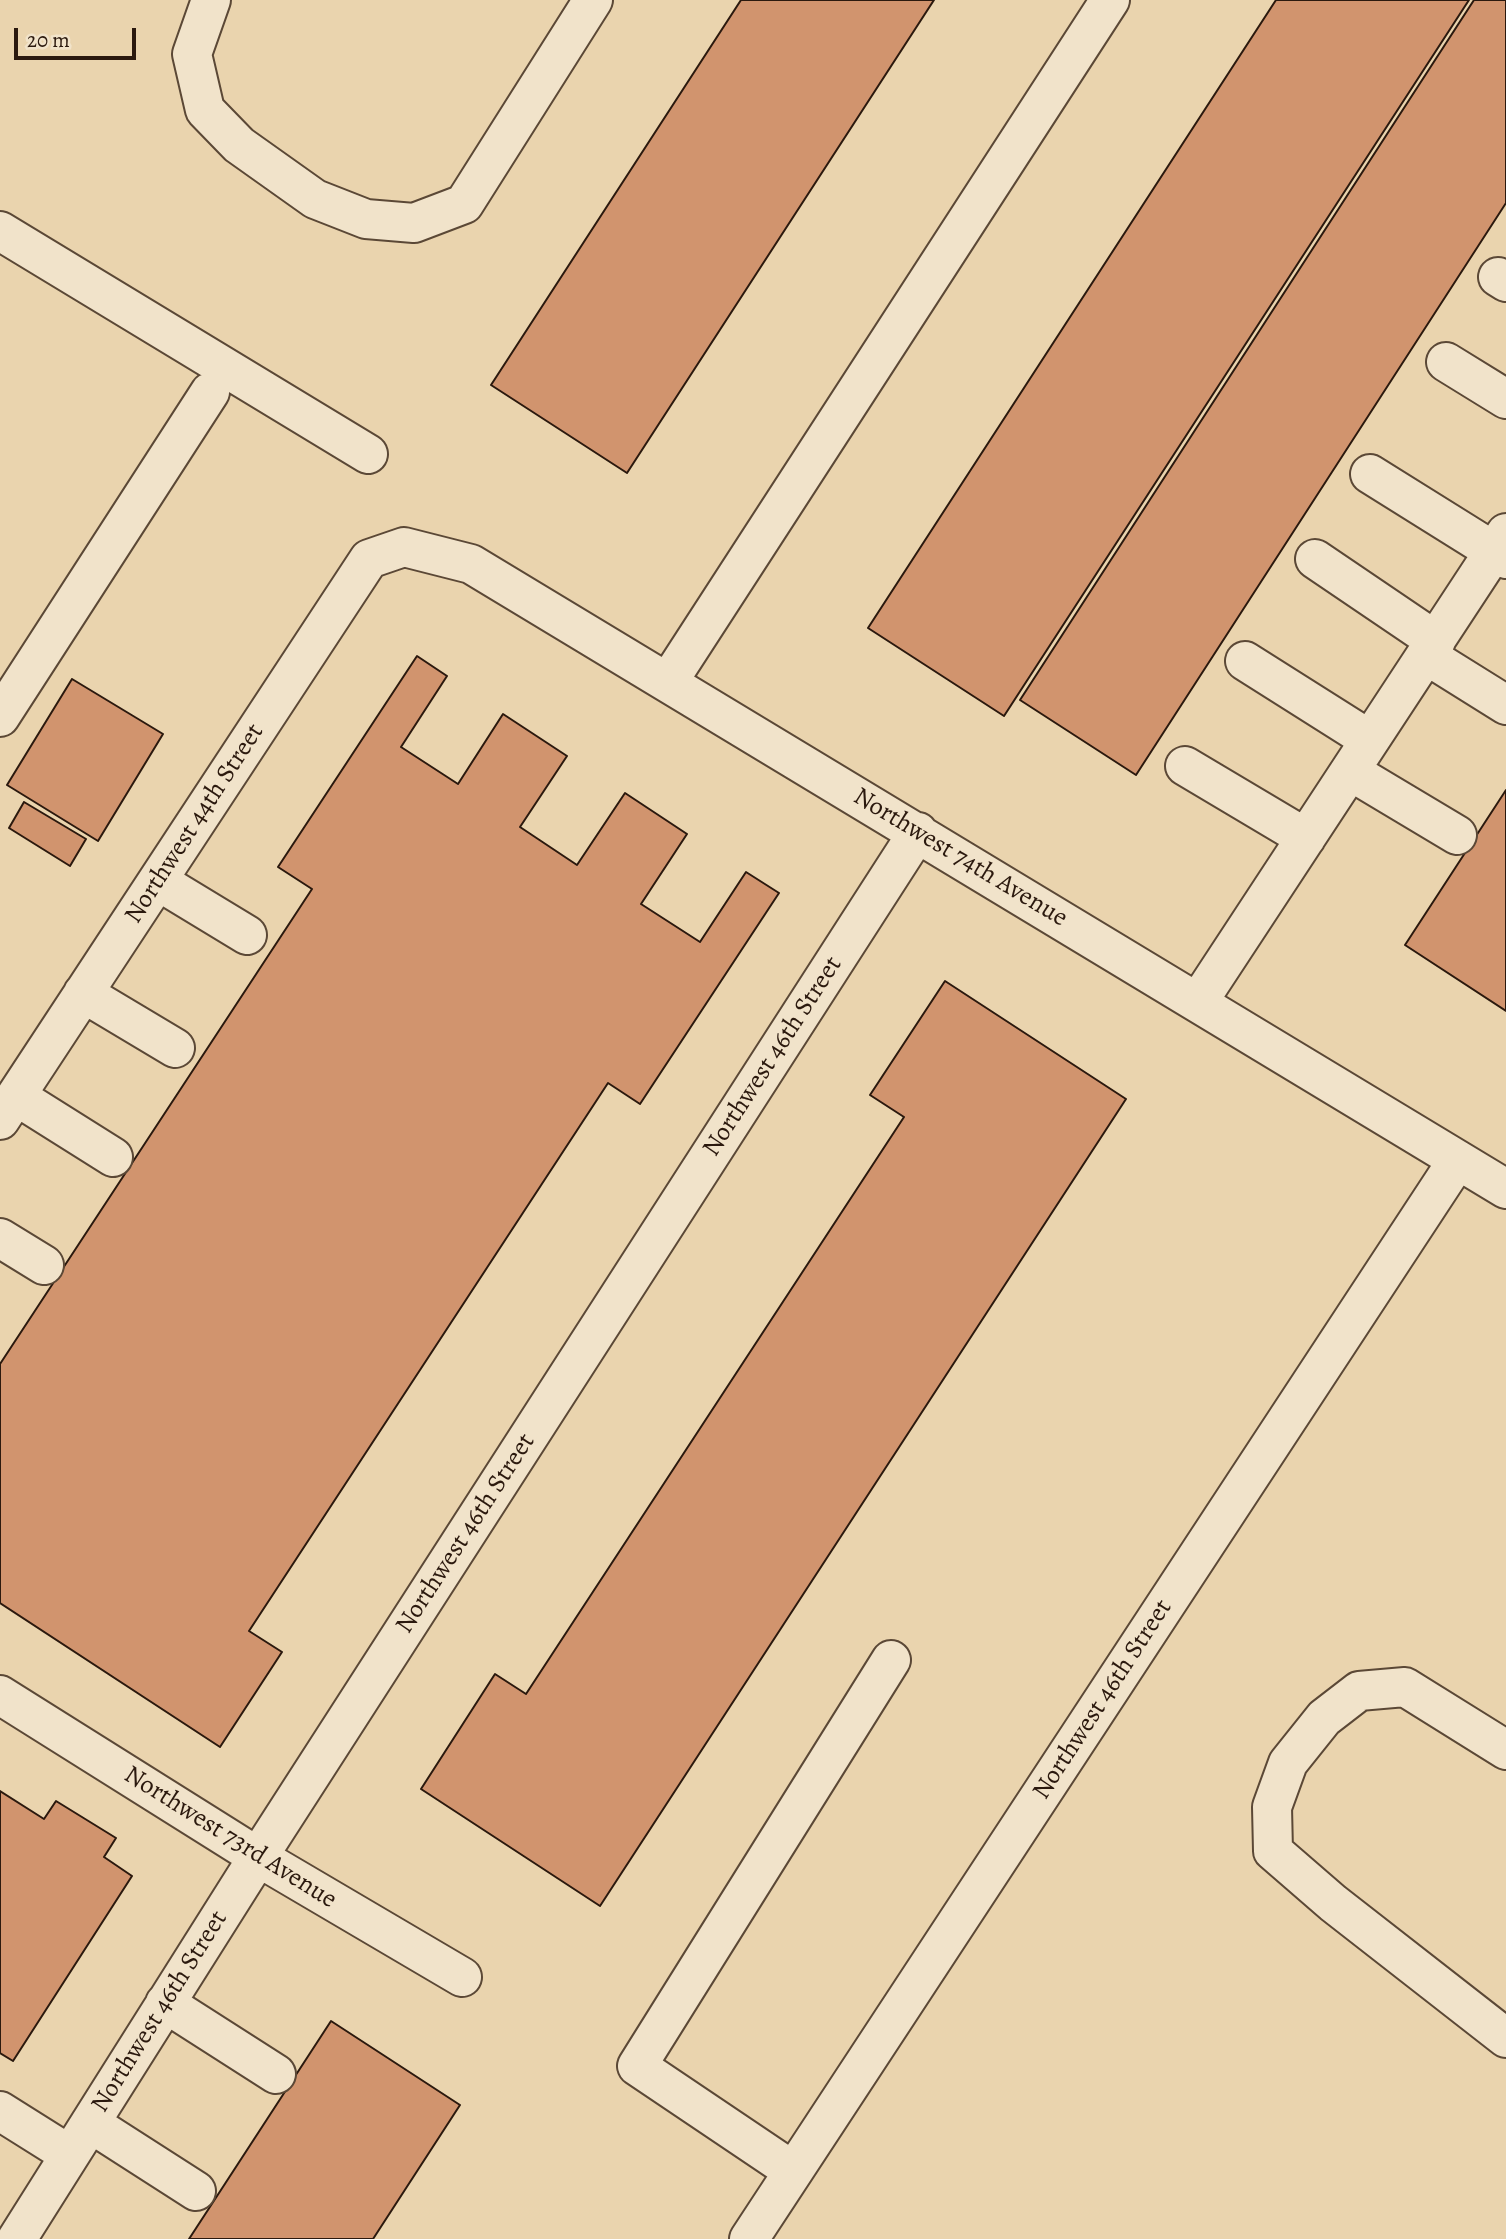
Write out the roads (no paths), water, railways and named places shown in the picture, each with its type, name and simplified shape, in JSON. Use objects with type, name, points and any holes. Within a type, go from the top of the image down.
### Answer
[{"type":"street","points":[[211,0],[192,54],[205,110],[239,145],[315,199],[366,219],[414,223],[464,204],[593,0]]},
{"type":"street","points":[[668,682],[1110,0]]},
{"type":"street","points":[[0,231],[368,454]]},
{"type":"street","points":[[1446,362],[1506,399]]},
{"type":"street","points":[[0,717],[211,392]]},
{"type":"street","points":[[1198,1002],[1431,648],[1502,548],[1370,474]]},
{"type":"street","name":"Northwest 74th Avenue","points":[[404,547],[471,564],[1506,1189]]},
{"type":"street","name":"Northwest 44th Street","points":[[8,1108],[369,559],[404,547]]},
{"type":"street","points":[[1315,559],[1506,705]]},
{"type":"street","points":[[1245,661],[1458,835]]},
{"type":"street","points":[[1185,766],[1306,838]]},
{"type":"street","name":"Northwest 46th Street","points":[[17,2239],[258,1857],[918,832]]},
{"type":"street","points":[[158,881],[247,935]]},
{"type":"street","points":[[83,993],[175,1048]]},
{"type":"street","points":[[8,1108],[113,1157]]},
{"type":"street","name":"Northwest 46th Street","points":[[748,2239],[1457,1161]]},
{"type":"street","points":[[0,1238],[44,1265]]},
{"type":"street","points":[[793,2171],[637,2066],[891,1660]]},
{"type":"street","points":[[1506,1750],[1405,1687],[1359,1691],[1324,1718],[1288,1763],[1272,1807],[1273,1851],[1334,1903],[1506,2038]]},
{"type":"street","name":"Northwest 73rd Avenue","points":[[0,1695],[258,1857],[462,1977]]},
{"type":"street","points":[[165,2003],[276,2074]]},
{"type":"street","points":[[0,2112],[80,2139],[196,2191]]}]
